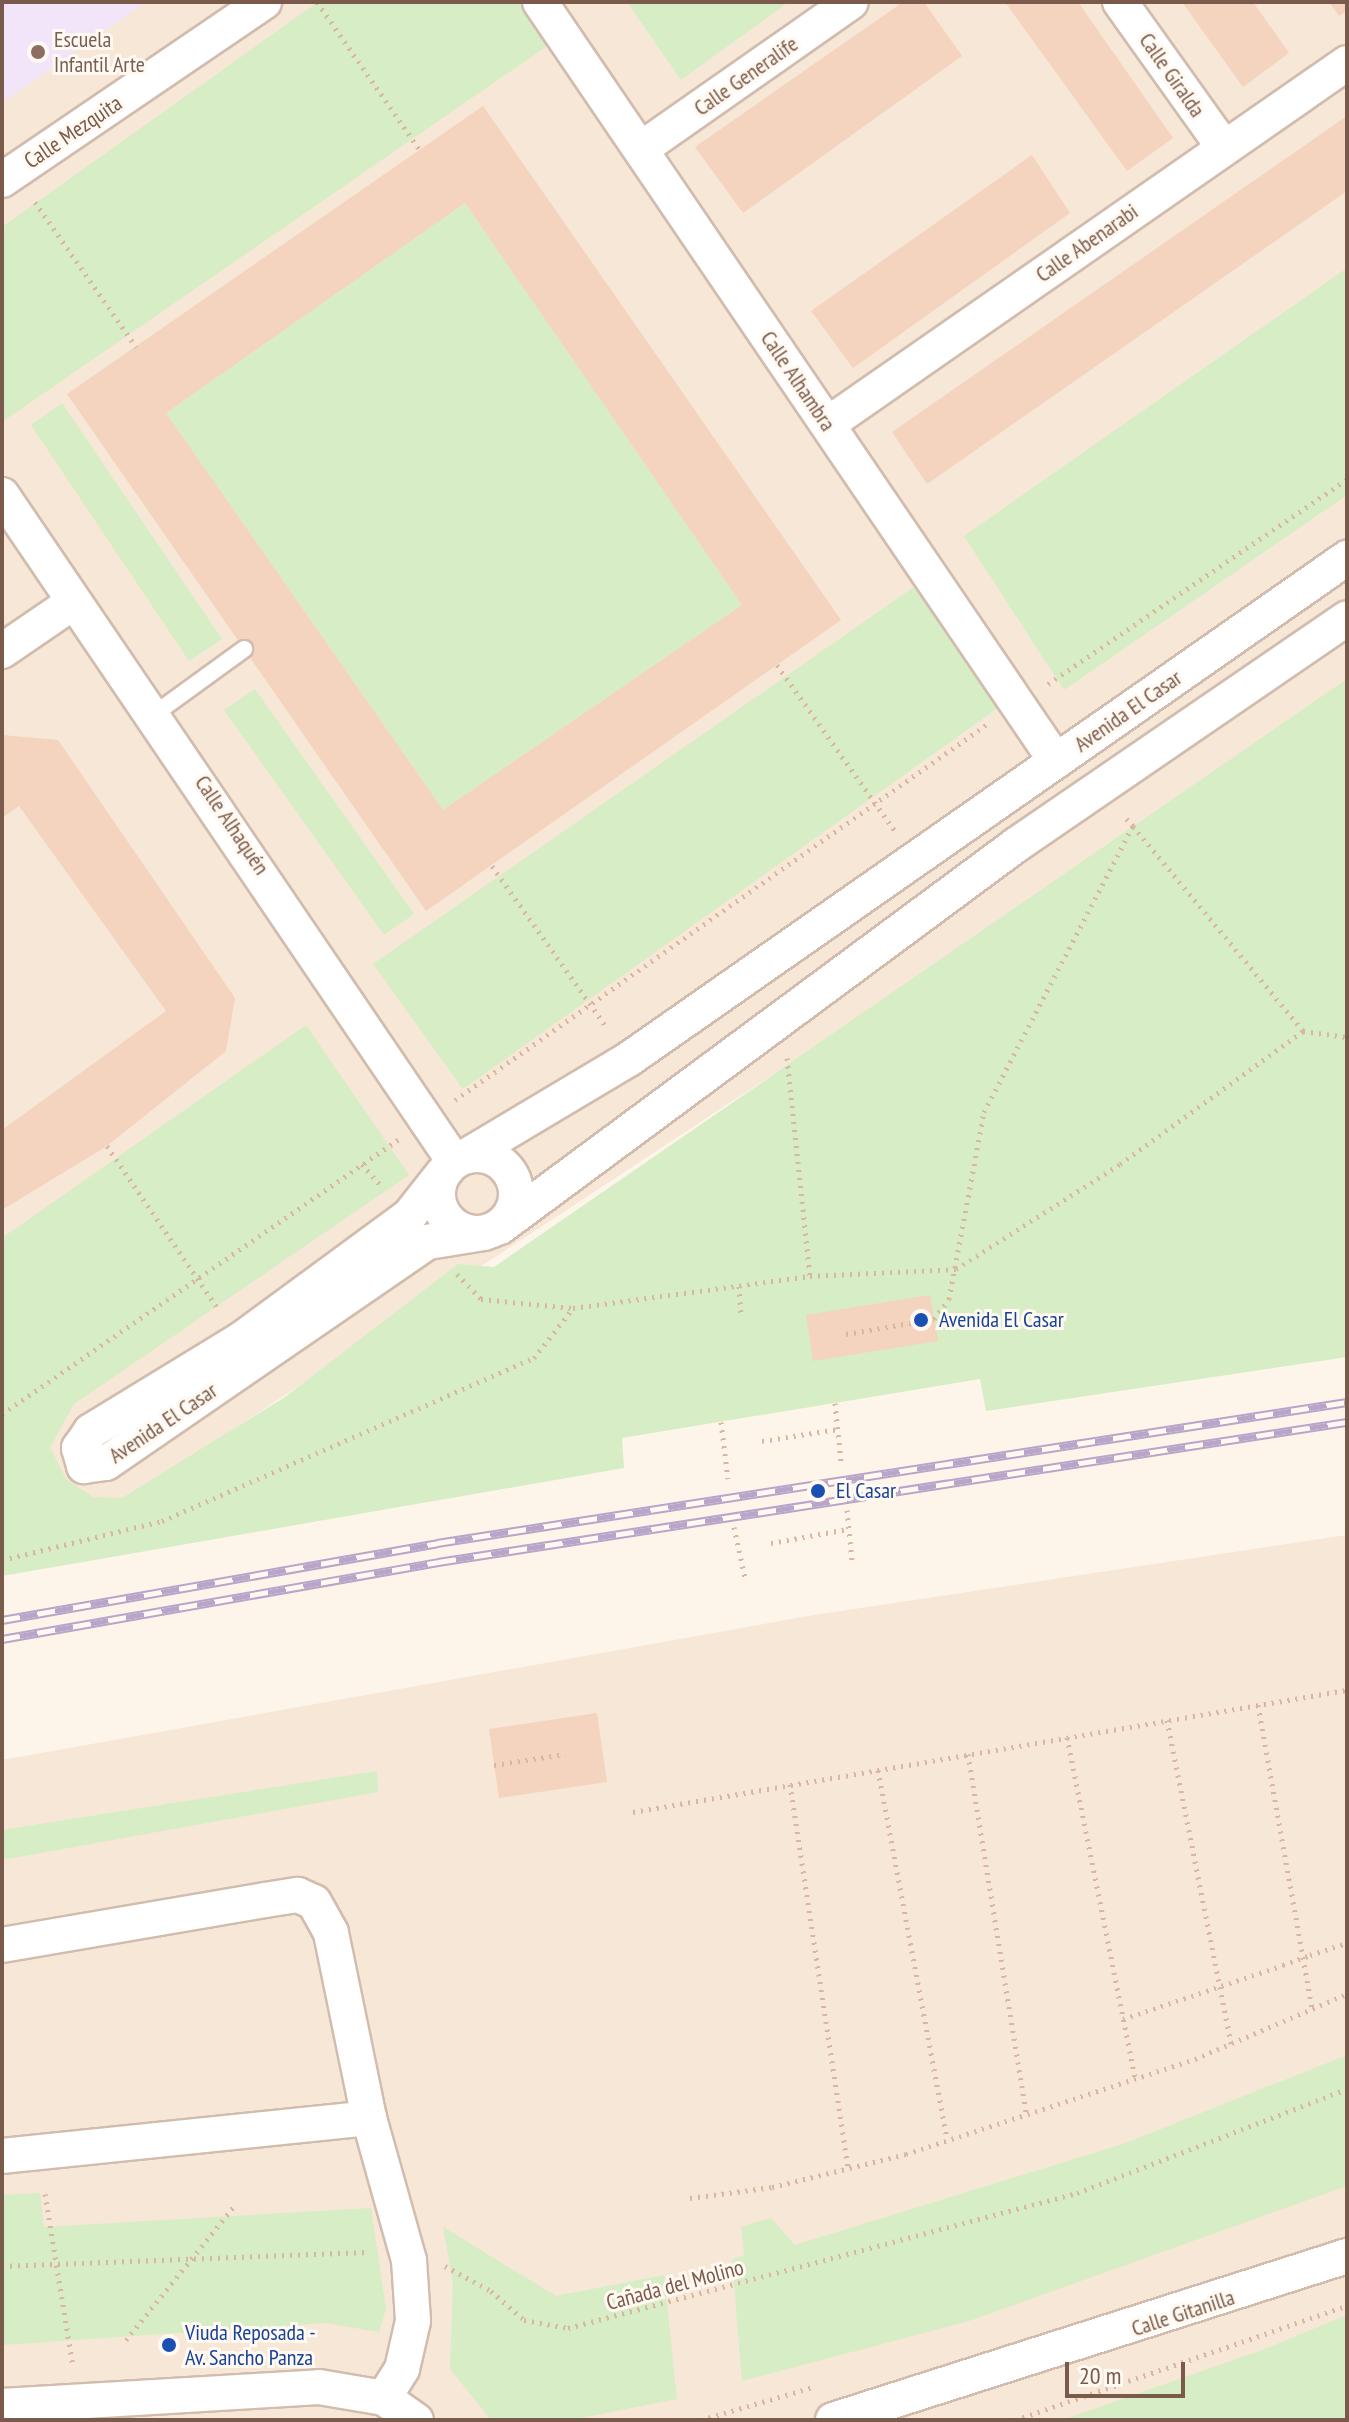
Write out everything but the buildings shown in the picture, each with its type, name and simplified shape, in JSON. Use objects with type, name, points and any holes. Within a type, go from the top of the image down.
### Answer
[{"type":"street","name":"Calle Mezquita","points":[[8,176],[264,2]]},
{"type":"street","name":"Calle Alhambra","points":[[540,2],[1056,761]]},
{"type":"street","name":"Calle Generalife","points":[[641,149],[851,2]]},
{"type":"street","name":"Calle Giralda","points":[[1120,2],[1224,148]]},
{"type":"street","name":"Calle Abenarabi","points":[[828,424],[1347,63]]},
{"type":"street","name":"Calle Alhaquén","points":[[2,495],[72,603],[156,713],[429,1119],[455,1163]]},
{"type":"street","name":"Avenida El Casar","points":[[1347,558],[629,1059],[455,1163],[418,1229],[106,1463],[84,1466],[79,1448],[91,1431],[418,1229],[492,1230],[1100,789],[1347,618]]},
{"type":"street","points":[[2,651],[72,603]]},
{"type":"street","points":[[484,1155],[509,1172],[516,1202],[492,1230],[469,1234],[444,1217],[437,1195],[455,1163],[484,1155]]},
{"type":"street","points":[[2,1945],[298,1895],[314,1902],[331,1933],[369,2118],[409,2260],[413,2321],[402,2369],[384,2398]]},
{"type":"street","points":[[2,2156],[369,2118]]},
{"type":"street","name":"Calle Gitanilla","points":[[833,2420],[1347,2256]]},
{"type":"street","points":[[2,2406],[319,2387],[384,2398],[416,2420]]},
{"type":"lane","points":[[156,713],[244,649]]},
{"type":"path","points":[[317,2],[420,150]]},
{"type":"path","points":[[8,176],[136,347]]},
{"type":"path","points":[[2,1414],[591,1006],[1017,703],[1347,479]]},
{"type":"path","points":[[777,665],[915,860]]},
{"type":"path","points":[[1100,789],[1303,1031],[1347,1037]]},
{"type":"path","points":[[846,1334],[934,1319],[949,1299],[984,1112],[1133,826]]},
{"type":"path","points":[[492,866],[629,1059]]},
{"type":"path","points":[[783,1017],[810,1276]]},
{"type":"path","points":[[362,1164],[481,1299],[573,1308],[810,1276],[956,1269],[1120,1164],[1303,1031]]},
{"type":"path","points":[[107,1146],[240,1340]]},
{"type":"path","points":[[739,1286],[741,1313]]},
{"type":"path","points":[[2,1560],[162,1521],[534,1358],[573,1308]]},
{"type":"path","points":[[835,1403],[841,1461]]},
{"type":"path","points":[[721,1422],[728,1479]]},
{"type":"path","points":[[762,1441],[838,1429]]},
{"type":"path","points":[[847,1510],[852,1561]]},
{"type":"path","points":[[734,1527],[745,1578]]},
{"type":"path","points":[[771,1543],[848,1529]]},
{"type":"path","points":[[633,1812],[1347,1690]]},
{"type":"path","points":[[1258,1705],[1312,2009]]},
{"type":"path","points":[[1167,1720],[1231,2044]]},
{"type":"path","points":[[1067,1737],[1135,2078]]},
{"type":"path","points":[[494,1765],[565,1754]]},
{"type":"path","points":[[968,1754],[1026,2114]]},
{"type":"path","points":[[878,1770],[947,2140]]},
{"type":"path","points":[[790,1784],[848,2167]]},
{"type":"path","points":[[1123,2019],[1347,1943]]},
{"type":"path","points":[[690,2198],[772,2187],[947,2140],[1231,2044],[1347,1994]]},
{"type":"path","name":"Cañada del Molino","points":[[2,2266],[355,2250],[450,2267],[524,2320],[568,2328],[1077,2193],[1347,2089]]},
{"type":"path","points":[[45,2194],[75,2401]]},
{"type":"path","points":[[126,2340],[235,2205]]},
{"type":"path","points":[[1015,2420],[1347,2306]]},
{"type":"shaded area","points":[[2,2],[1347,2],[1347,683],[1120,846],[109,1511],[77,1497],[2,1385]]},
{"type":"shaded area","name":"Escuela Infantil Arte","points":[[2,2],[146,2],[2,103]]},
{"type":"shaded area","points":[[1347,1535],[1347,2420],[2,2420],[2,1760],[814,1615]]},
{"type":"green space","points":[[318,2],[540,2],[563,35],[2,422],[2,227]]},
{"type":"green space","points":[[627,2],[789,2],[681,80]]},
{"type":"green space","points":[[465,203],[742,605],[443,810],[166,413]]},
{"type":"green space","points":[[1347,268],[1347,495],[1064,690],[964,536]]},
{"type":"green space","points":[[62,403],[222,639],[189,661],[31,425]]},
{"type":"green space","points":[[914,587],[998,708],[463,1089],[373,964]]},
{"type":"green space","points":[[1347,679],[1347,1357],[986,1411],[980,1379],[622,1438],[624,1468],[2,1576],[2,1238],[306,1025],[409,1175],[74,1404],[50,1447],[66,1479],[93,1497],[122,1498],[285,1397],[458,1264],[494,1267]]},
{"type":"green space","points":[[255,689],[414,914],[384,935],[224,710]]},
{"type":"green space","points":[[377,1771],[378,1792],[2,1860],[2,1830]]},
{"type":"green space","points":[[1347,2055],[1347,2186],[969,2321],[742,2381],[732,2259],[744,2256],[741,2227],[771,2218],[795,2245],[1126,2143]]},
{"type":"green space","points":[[40,2193],[44,2227],[371,2208],[386,2309],[379,2332],[325,2323],[2,2345],[2,2195]]},
{"type":"green space","points":[[443,2227],[556,2296],[664,2275],[677,2399],[571,2420],[491,2420],[450,2369],[453,2283]]},
{"type":"green space","points":[[1347,2315],[1347,2420],[1062,2420],[1262,2350]]},
{"type":"railway","points":[[2,1620],[437,1543],[1347,1402]]},
{"type":"railway","points":[[2,1639],[438,1562],[1347,1422]]},
{"type":"place","name":"Escuela Infantil Arte","points":[[38,52]]},
{"type":"place","name":"Avenida El Casar","points":[[921,1320]]},
{"type":"place","name":"El Casar","points":[[818,1491]]},
{"type":"place","name":"Viuda Reposada - Av. Sancho Panza","points":[[169,2345]]}]
